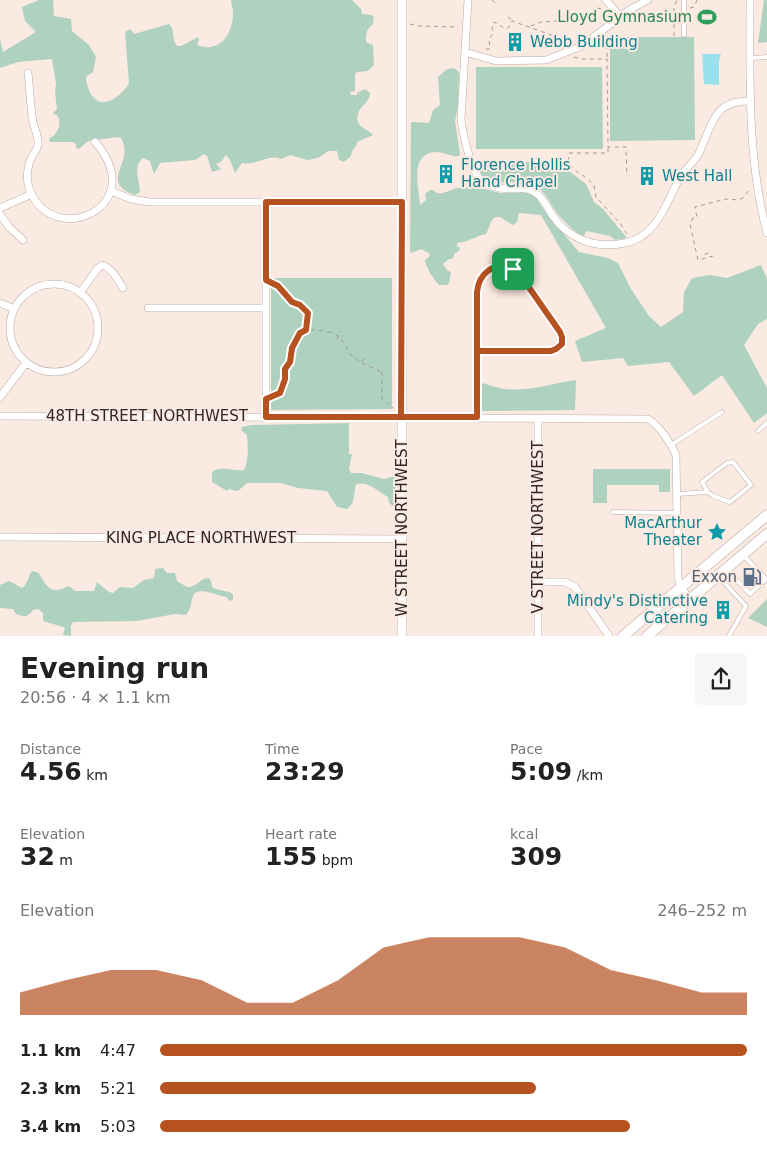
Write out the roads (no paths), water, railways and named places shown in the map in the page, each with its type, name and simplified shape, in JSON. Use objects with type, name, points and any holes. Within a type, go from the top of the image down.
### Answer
[{"type":"main road","points":[[623,636],[767,515]]},
{"type":"main road","points":[[647,636],[767,534]]},
{"type":"street","name":"W STREET NORTHWEST","points":[[402,0],[402,636]]},
{"type":"street","points":[[468,0],[467,53],[461,109],[462,127],[474,172],[479,180],[487,185],[498,188],[526,189],[536,192],[559,224],[580,240],[607,244],[629,242],[652,228],[663,212],[682,175],[699,153],[717,113],[732,102],[750,100]]},
{"type":"street","points":[[606,0],[620,17]]},
{"type":"street","points":[[467,53],[496,61],[546,60],[582,46],[620,17],[648,0]]},
{"type":"street","points":[[750,0],[751,132],[754,167],[767,234]]},
{"type":"street","points":[[28,73],[33,122],[38,138],[38,144],[28,168],[28,181],[32,194],[38,204],[48,212],[61,218],[72,219],[96,211],[104,203],[111,191],[113,181],[112,170],[95,142]]},
{"type":"street","points":[[111,191],[131,199],[147,202],[402,202]]},
{"type":"street","points":[[0,208],[32,194]]},
{"type":"street","points":[[266,202],[266,417]]},
{"type":"street","points":[[0,214],[8,227],[23,240]]},
{"type":"street","points":[[80,293],[102,265],[112,271],[123,288]]},
{"type":"street","points":[[477,351],[551,351],[562,344],[560,332],[521,276],[510,267],[498,266],[490,268],[479,281],[477,292],[477,351],[477,417]]},
{"type":"street","points":[[47,285],[64,286],[80,293],[91,306],[96,319],[96,339],[88,355],[78,364],[60,371],[43,370],[26,363],[19,355],[12,341],[10,329],[14,309],[18,301],[27,293],[47,285]]},
{"type":"street","points":[[0,303],[14,309]]},
{"type":"street","points":[[148,308],[266,308]]},
{"type":"street","points":[[0,397],[26,363]]},
{"type":"street","name":"48TH STREET NORTHWEST","points":[[0,416],[644,418],[656,424],[671,445]]},
{"type":"street","name":"V STREET NORTHWEST","points":[[538,418],[538,636]]},
{"type":"street","points":[[671,445],[676,459],[678,494],[678,572],[681,586],[689,599]]},
{"type":"street","name":"KING PLACE NORTHWEST","points":[[0,537],[402,538]]},
{"type":"street","points":[[538,582],[565,582],[575,587],[609,636]]},
{"type":"lane","points":[[684,0],[684,35]]},
{"type":"lane","points":[[750,58],[767,57]]},
{"type":"lane","points":[[671,445],[722,412]]},
{"type":"lane","points":[[758,431],[767,423]]},
{"type":"lane","points":[[678,494],[708,492],[713,496],[730,502],[751,485],[733,462],[727,463],[702,482],[708,492]]},
{"type":"lane","points":[[613,512],[678,513]]},
{"type":"lane","points":[[726,568],[750,594],[766,579],[742,554]]},
{"type":"lane","points":[[717,575],[746,606],[729,636]]},
{"type":"water","points":[[702,54],[721,54],[719,60],[719,85],[704,84]]},
{"type":"place","name":"Lloyd Gymnasium","points":[[707,17]]},
{"type":"place","name":"Webb Building","points":[[515,42]]},
{"type":"place","name":"Florence Hollis Hand Chapel","points":[[446,174]]},
{"type":"place","name":"West Hall","points":[[647,176]]},
{"type":"place","name":"MacArthur Theater","points":[[717,532]]},
{"type":"place","name":"Exxon","points":[[752,577]]},
{"type":"place","name":"Mindy's Distinctive Catering","points":[[723,610]]}]
